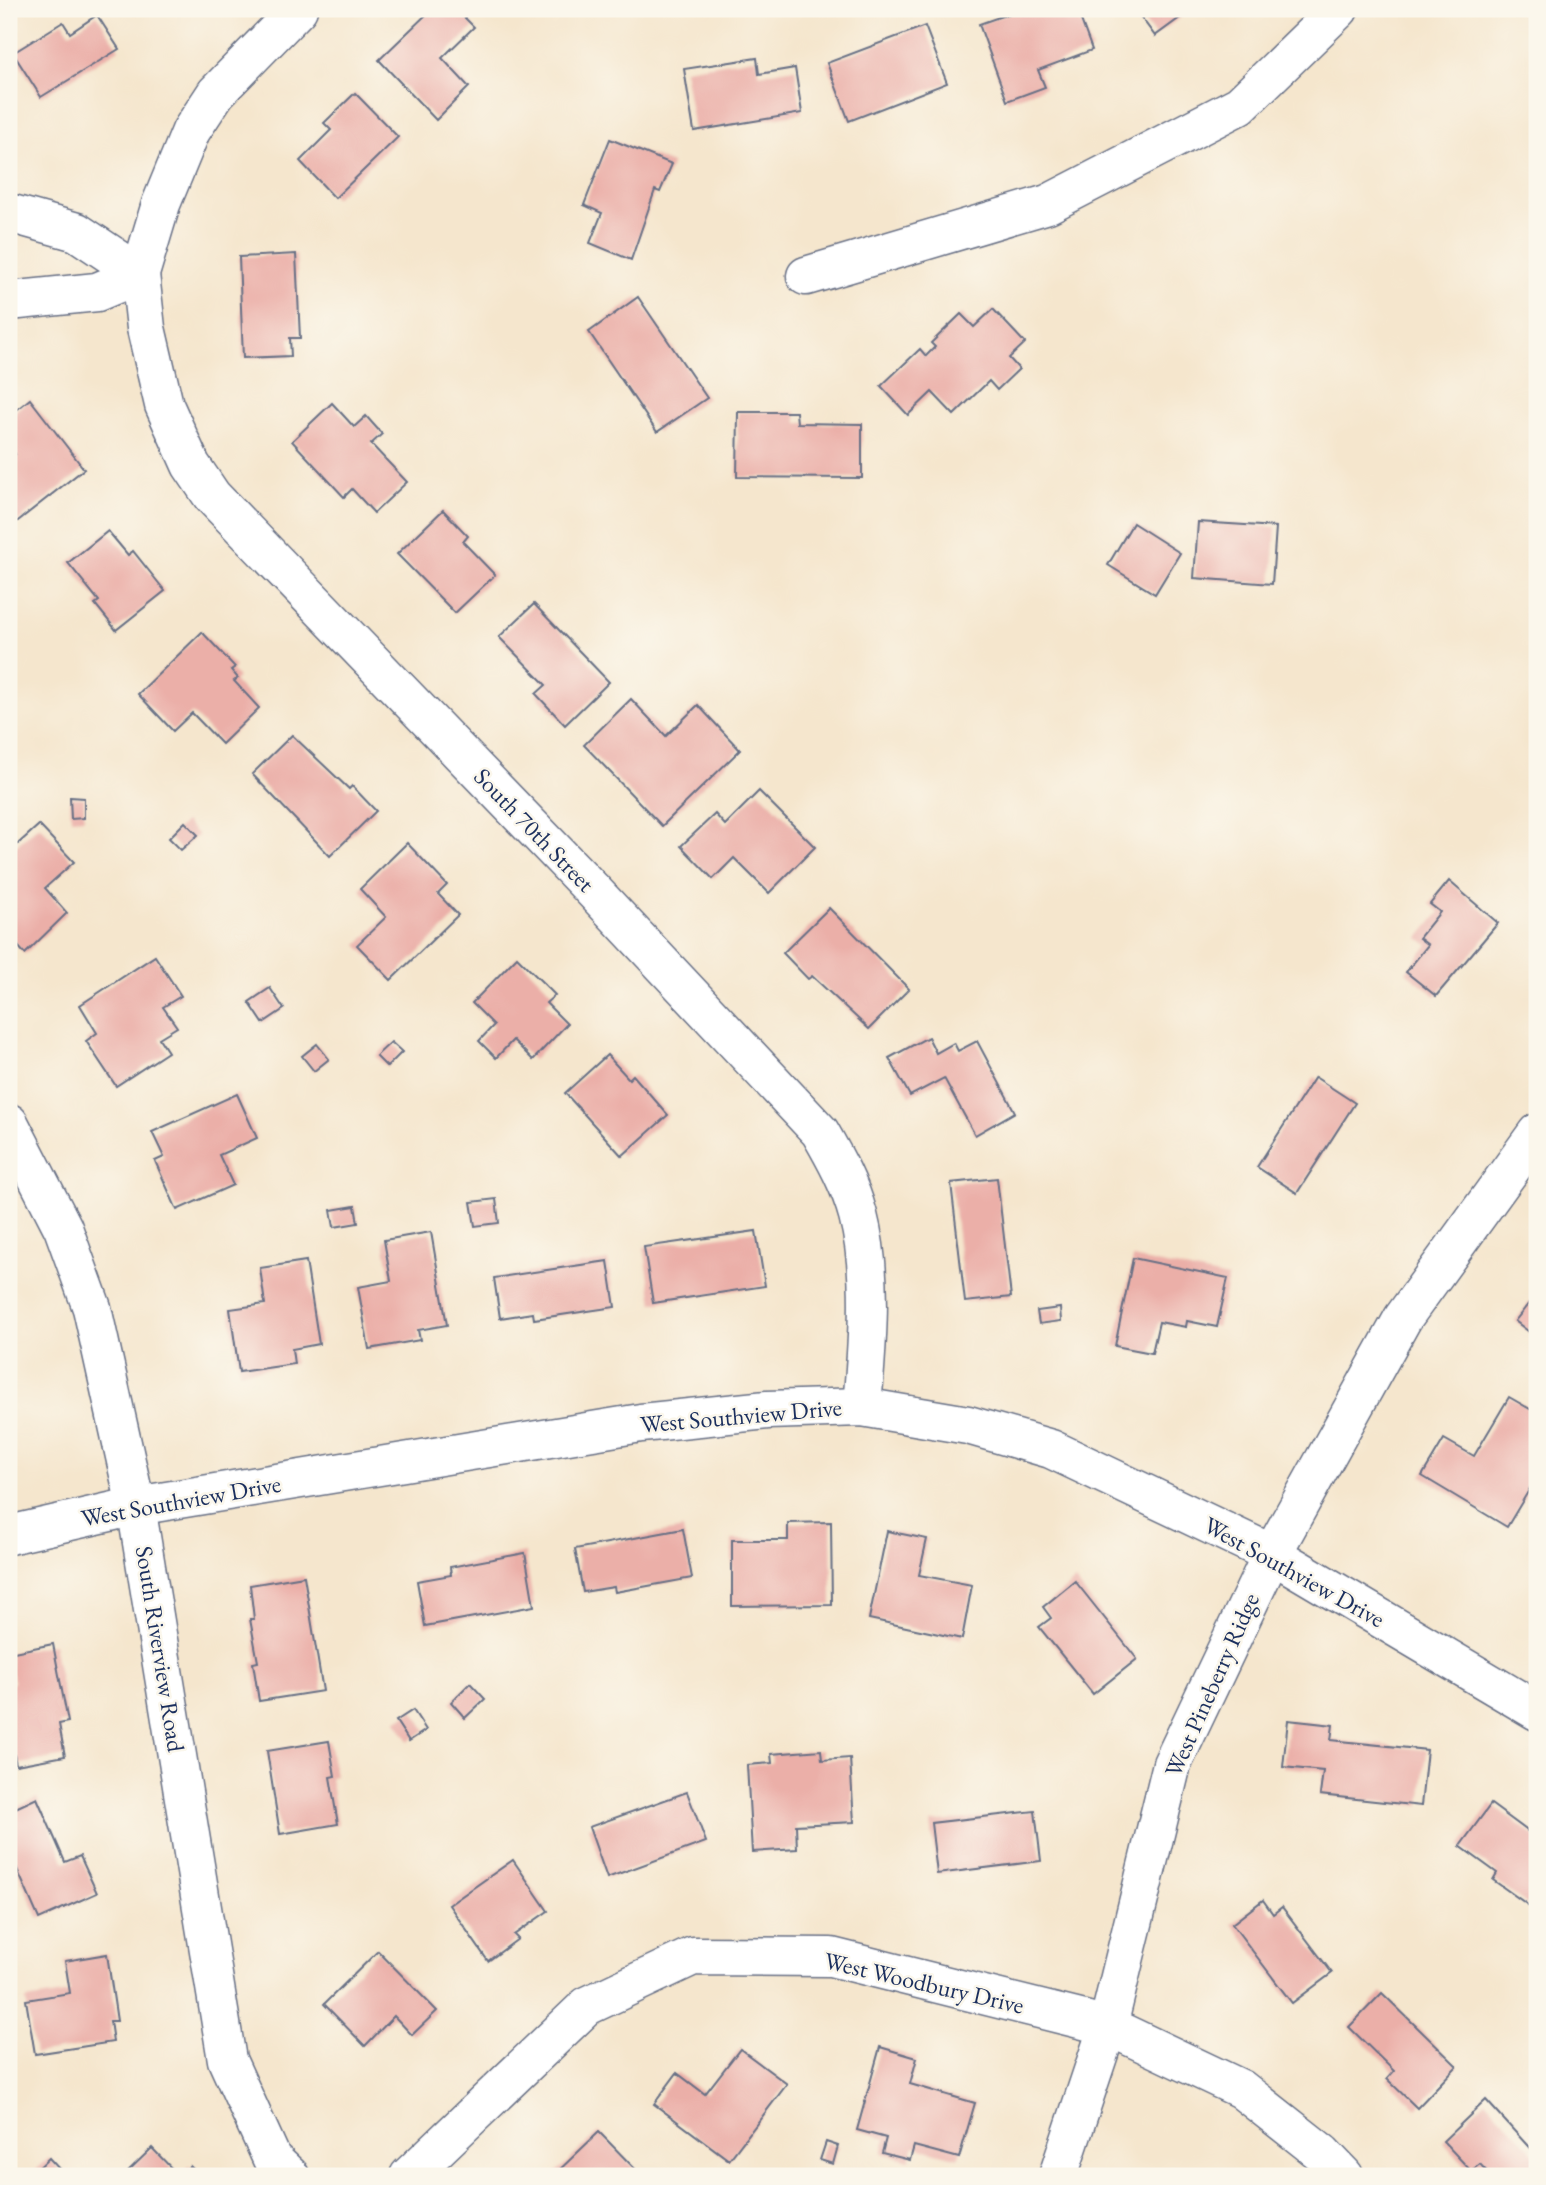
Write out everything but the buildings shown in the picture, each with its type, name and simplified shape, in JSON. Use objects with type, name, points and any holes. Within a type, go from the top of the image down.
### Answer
[{"type":"street","points":[[140,274],[161,204],[191,131],[215,93],[298,9]]},
{"type":"street","points":[[806,276],[1048,204],[1240,105],[1339,9]]},
{"type":"street","points":[[9,213],[77,232],[140,274]]},
{"type":"street","points":[[9,301],[97,292],[140,274]]},
{"type":"street","name":"South 70th Street","points":[[140,274],[146,328],[164,404],[191,466],[212,496],[613,912],[820,1132],[841,1169],[858,1215],[866,1274],[867,1349],[862,1407]]},
{"type":"street","name":"South Riverview Road","points":[[9,1123],[63,1228],[92,1308],[136,1506],[228,2060],[272,2159],[290,2176]]},
{"type":"street","name":"West Pineberry Ridge","points":[[1058,2176],[1108,2026],[1172,1764],[1272,1554],[1403,1318],[1537,1133]]},
{"type":"street","name":"West Southview Drive","points":[[9,1535],[136,1506],[641,1423],[767,1410],[862,1407],[968,1425],[1051,1449],[1272,1554],[1537,1711]]},
{"type":"street","name":"West Woodbury Drive","points":[[410,2176],[587,2006],[693,1956],[831,1958],[1108,2026],[1241,2089],[1322,2153],[1344,2176]]}]
